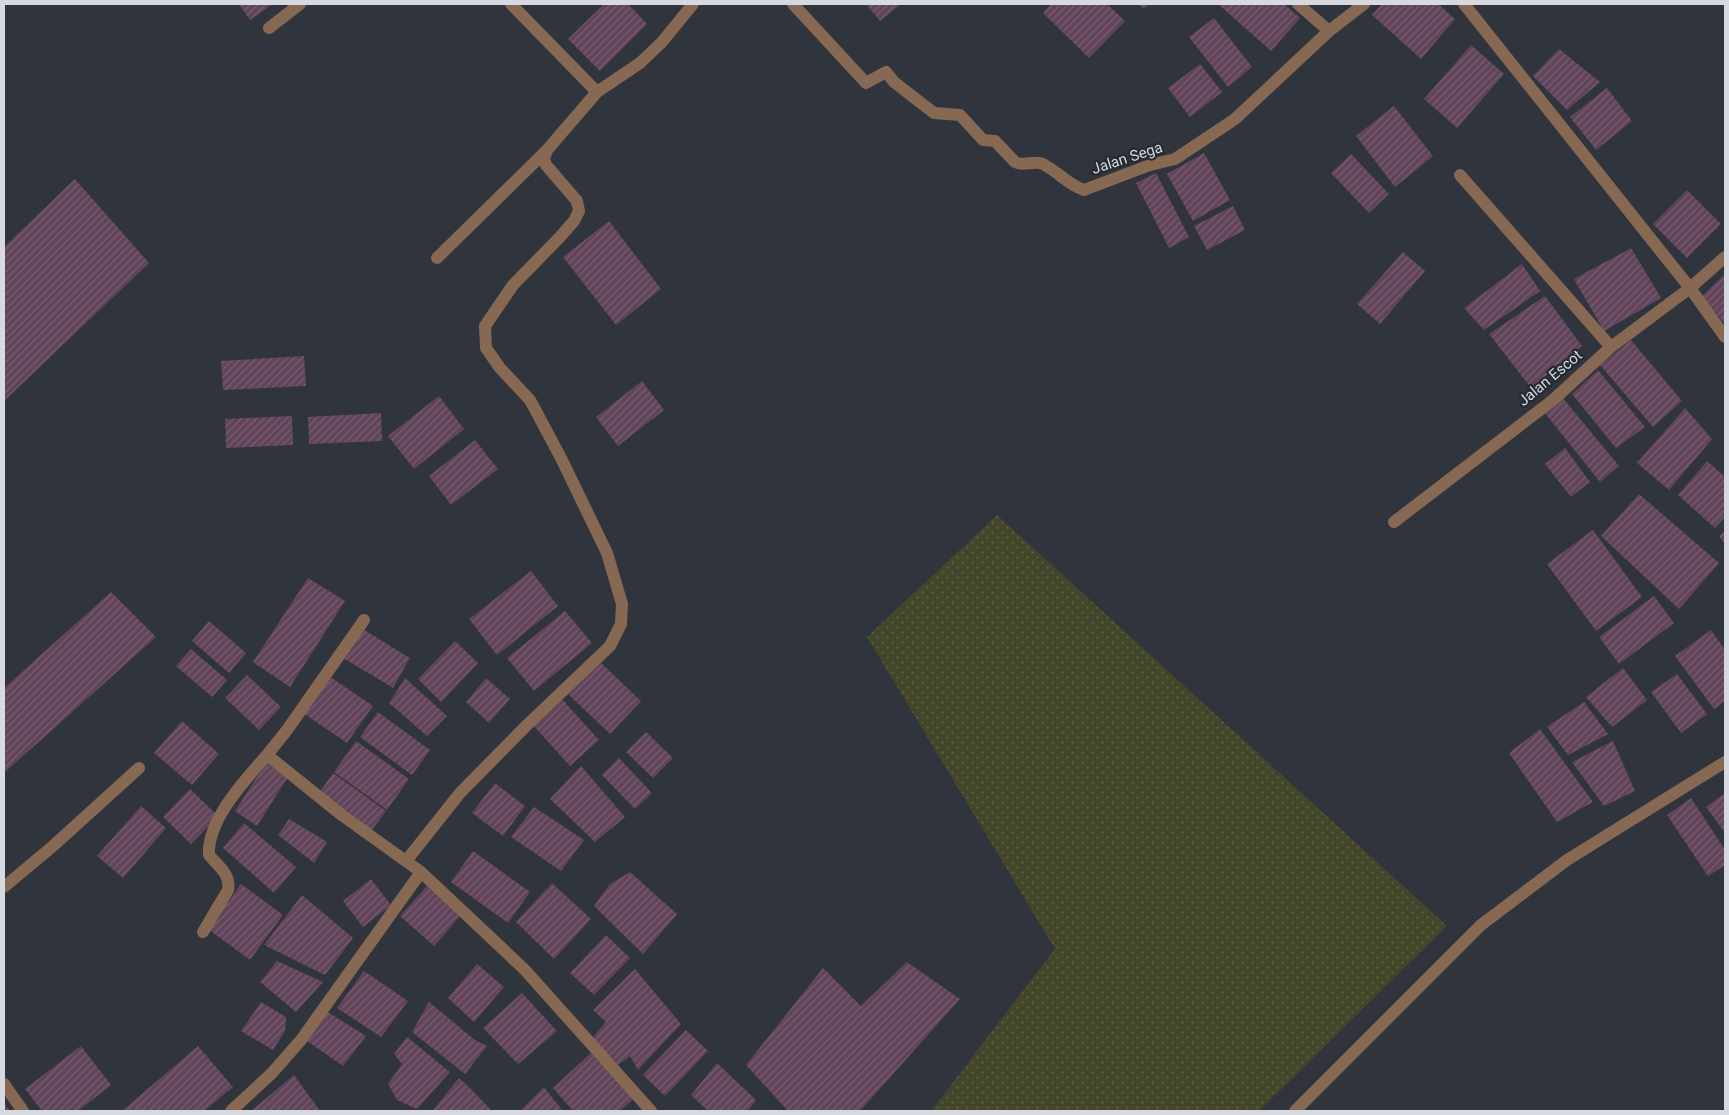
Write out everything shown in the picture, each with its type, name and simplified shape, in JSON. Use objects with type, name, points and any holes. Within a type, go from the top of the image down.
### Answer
[{"type":"street","points":[[269,28],[300,4]]},
{"type":"street","points":[[511,4],[597,92]]},
{"type":"street","name":"Jalan Sega","points":[[794,4],[866,83],[886,72],[894,82],[934,113],[960,115],[983,140],[995,141],[1015,162],[1019,164],[1042,164],[1076,188],[1084,190],[1150,164],[1175,159],[1235,119],[1329,31]]},
{"type":"street","points":[[1298,4],[1329,31],[1364,4]]},
{"type":"street","points":[[1464,4],[1690,288],[1725,337]]},
{"type":"street","points":[[437,258],[548,150],[597,92],[640,63],[662,42],[691,6]]},
{"type":"street","points":[[406,861],[460,793],[527,725],[610,646],[621,624],[622,604],[607,553],[569,475],[530,400],[486,348],[485,326],[508,292],[574,221],[580,211],[577,202],[546,165],[544,158],[548,150]]},
{"type":"street","points":[[1460,175],[1611,347]]},
{"type":"street","name":"Jalan Escot","points":[[1394,522],[1553,400],[1611,347],[1690,288],[1725,257]]},
{"type":"street","points":[[204,932],[228,890],[230,882],[227,874],[209,855],[208,845],[235,792],[287,730],[364,620]]},
{"type":"street","points":[[267,755],[343,816],[422,872],[525,970],[651,1111]]},
{"type":"street","points":[[1295,1111],[1481,925],[1567,860],[1725,762]]},
{"type":"street","points":[[4,887],[53,846],[139,768]]},
{"type":"street","points":[[231,1111],[272,1073],[302,1040],[422,872]]},
{"type":"street","points":[[4,1084],[23,1111]]},
{"type":"green space","points":[[997,515],[1447,926],[1259,1111],[931,1111],[1055,949],[867,637]]},
{"type":"building","points":[[239,4],[273,4],[250,20]]},
{"type":"building","points":[[604,4],[628,4],[647,24],[600,71],[568,39]]},
{"type":"building","points":[[866,4],[901,4],[880,21]]},
{"type":"building","points":[[1051,4],[1107,4],[1125,21],[1089,58],[1043,13]]},
{"type":"building","points":[[1138,4],[1149,4],[1144,9]]},
{"type":"building","points":[[1218,4],[1284,4],[1300,18],[1271,51]]},
{"type":"building","points":[[1382,4],[1438,4],[1455,19],[1421,59],[1372,15]]},
{"type":"building","points":[[1214,18],[1252,67],[1228,87],[1189,37]]},
{"type":"building","points":[[1471,45],[1504,74],[1457,128],[1424,99]]},
{"type":"building","points":[[1559,49],[1600,82],[1567,110],[1533,76]]},
{"type":"building","points":[[1200,64],[1222,92],[1190,117],[1168,88]]},
{"type":"building","points":[[1607,88],[1632,121],[1596,150],[1570,117]]},
{"type":"building","points":[[1394,106],[1433,156],[1395,187],[1356,136]]},
{"type":"building","points":[[1204,153],[1230,200],[1193,221],[1167,174]]},
{"type":"building","points":[[1351,154],[1389,194],[1369,213],[1331,173]]},
{"type":"building","points":[[1156,173],[1189,237],[1169,248],[1136,183]]},
{"type":"building","points":[[75,179],[149,263],[4,401],[4,247]]},
{"type":"building","points":[[1687,190],[1721,224],[1687,258],[1653,224]]},
{"type":"building","points":[[1233,206],[1245,230],[1207,250],[1194,226]]},
{"type":"building","points":[[609,221],[661,289],[616,325],[563,257]]},
{"type":"building","points":[[1631,248],[1661,298],[1604,331],[1574,279]]},
{"type":"building","points":[[1403,252],[1425,271],[1380,324],[1357,304]]},
{"type":"building","points":[[1522,264],[1540,291],[1484,330],[1464,308]]},
{"type":"building","points":[[1725,274],[1725,324],[1701,297]]},
{"type":"building","points":[[1545,296],[1582,346],[1531,388],[1489,334]]},
{"type":"building","points":[[1631,340],[1682,401],[1653,427],[1600,365]]},
{"type":"building","points":[[304,356],[306,386],[223,390],[221,361]]},
{"type":"building","points":[[1598,370],[1645,427],[1616,448],[1572,394]]},
{"type":"building","points":[[642,381],[664,410],[618,446],[596,417]]},
{"type":"building","points":[[439,396],[464,429],[414,469],[388,436]]},
{"type":"building","points":[[1562,397],[1619,466],[1600,482],[1544,412]]},
{"type":"building","points":[[1685,408],[1712,439],[1669,490],[1637,463]]},
{"type":"building","points":[[381,413],[382,441],[309,444],[308,417]]},
{"type":"building","points":[[292,416],[293,445],[226,448],[225,419]]},
{"type":"building","points":[[475,440],[498,469],[451,505],[429,476]]},
{"type":"building","points":[[1565,448],[1590,482],[1571,497],[1545,464]]},
{"type":"building","points":[[1707,461],[1725,477],[1725,517],[1715,528],[1678,495]]},
{"type":"building","points":[[1639,494],[1719,563],[1679,609],[1601,536]]},
{"type":"building","points":[[1593,530],[1642,597],[1596,631],[1547,564]]},
{"type":"building","points":[[1725,531],[1725,544],[1719,536]]},
{"type":"building","points":[[531,571],[558,606],[497,655],[469,619]]},
{"type":"building","points":[[308,578],[345,601],[290,687],[253,662]]},
{"type":"building","points":[[111,592],[156,637],[4,773],[4,688]]},
{"type":"building","points":[[1654,596],[1674,623],[1619,664],[1599,637]]},
{"type":"building","points":[[565,611],[592,643],[534,691],[507,658]]},
{"type":"building","points":[[209,621],[246,653],[229,673],[192,641]]},
{"type":"building","points":[[361,628],[410,658],[393,688],[343,658]]},
{"type":"building","points":[[1711,630],[1725,650],[1725,701],[1714,709],[1675,656]]},
{"type":"building","points":[[455,641],[478,663],[441,702],[418,679]]},
{"type":"building","points":[[191,649],[227,680],[212,697],[176,666]]},
{"type":"building","points":[[599,661],[641,701],[610,734],[568,694]]},
{"type":"building","points":[[1623,668],[1647,700],[1612,727],[1586,697]]},
{"type":"building","points":[[1677,674],[1707,714],[1681,733],[1651,692]]},
{"type":"building","points":[[247,675],[281,707],[259,730],[225,698]]},
{"type":"building","points":[[329,676],[373,706],[347,743],[303,713]]},
{"type":"building","points":[[405,678],[447,716],[427,736],[389,703]]},
{"type":"building","points":[[486,678],[510,699],[489,723],[466,702]]},
{"type":"building","points":[[561,698],[599,740],[570,766],[532,724]]},
{"type":"building","points":[[1584,702],[1608,734],[1568,755],[1547,727]]},
{"type":"building","points":[[378,712],[430,750],[412,775],[360,737]]},
{"type":"building","points":[[182,721],[219,754],[192,785],[154,753]]},
{"type":"building","points":[[1540,729],[1593,802],[1557,822],[1509,753]]},
{"type":"building","points":[[646,732],[673,758],[653,778],[626,752]]},
{"type":"building","points":[[356,741],[409,779],[387,810],[334,772]]},
{"type":"building","points":[[1613,741],[1635,791],[1604,806],[1572,762]]},
{"type":"building","points":[[619,758],[652,793],[635,809],[602,775]]},
{"type":"building","points":[[266,763],[288,777],[257,826],[235,811]]},
{"type":"building","points":[[581,766],[625,817],[595,842],[550,799]]},
{"type":"building","points":[[333,773],[386,811],[371,831],[319,793]]},
{"type":"building","points":[[495,783],[525,806],[503,836],[472,813]]},
{"type":"building","points":[[190,789],[218,816],[191,844],[163,817]]},
{"type":"building","points":[[1725,793],[1725,833],[1706,807]]},
{"type":"building","points":[[1691,798],[1725,850],[1725,865],[1708,876],[1667,815]]},
{"type":"building","points":[[141,806],[166,828],[123,878],[97,856]]},
{"type":"building","points":[[534,807],[584,840],[561,871],[511,837]]},
{"type":"building","points":[[289,819],[327,842],[314,863],[278,835]]},
{"type":"building","points":[[244,823],[296,867],[274,893],[223,848]]},
{"type":"building","points":[[473,851],[530,892],[508,923],[451,882]]},
{"type":"building","points":[[630,872],[677,914],[643,954],[594,906],[610,884]]},
{"type":"building","points":[[371,879],[391,905],[363,927],[343,901]]},
{"type":"building","points":[[552,883],[591,919],[554,959],[516,922]]},
{"type":"building","points":[[241,884],[283,915],[250,960],[208,929]]},
{"type":"building","points":[[428,885],[461,915],[434,946],[400,916]]},
{"type":"building","points":[[302,895],[353,938],[325,975],[264,945]]},
{"type":"building","points":[[606,935],[630,958],[594,995],[570,973]]},
{"type":"building","points":[[277,961],[323,982],[296,1012],[260,982]]},
{"type":"building","points":[[907,962],[960,999],[860,1111],[788,1111],[746,1065],[823,968],[861,1006]]},
{"type":"building","points":[[477,964],[504,987],[474,1022],[448,998]]},
{"type":"building","points":[[635,969],[681,1024],[638,1070],[630,1056],[618,1065],[592,1038],[606,1022],[593,1010]]},
{"type":"building","points":[[364,971],[408,1001],[381,1037],[337,1008]]},
{"type":"building","points":[[522,993],[557,1031],[518,1064],[483,1028]]},
{"type":"building","points":[[261,1002],[286,1017],[285,1031],[273,1050],[241,1031]]},
{"type":"building","points":[[429,1002],[475,1040],[487,1046],[465,1074],[412,1032]]},
{"type":"building","points":[[326,1011],[366,1036],[343,1066],[307,1041]]},
{"type":"building","points":[[686,1030],[708,1051],[665,1096],[643,1075]]},
{"type":"building","points":[[407,1037],[450,1072],[417,1109],[397,1100],[388,1084],[402,1064],[394,1054]]},
{"type":"building","points":[[81,1046],[111,1085],[78,1111],[42,1111],[25,1089]]},
{"type":"building","points":[[198,1046],[233,1087],[204,1111],[122,1111]]},
{"type":"building","points":[[591,1053],[633,1099],[620,1111],[573,1111],[553,1088]]},
{"type":"building","points":[[717,1063],[756,1100],[748,1111],[708,1111],[691,1095]]},
{"type":"building","points":[[294,1075],[320,1111],[251,1111]]},
{"type":"building","points":[[459,1078],[471,1089],[492,1111],[433,1110]]},
{"type":"building","points":[[544,1087],[563,1111],[520,1111]]},
{"type":"building","points":[[4,1103],[10,1111],[4,1111]]}]
